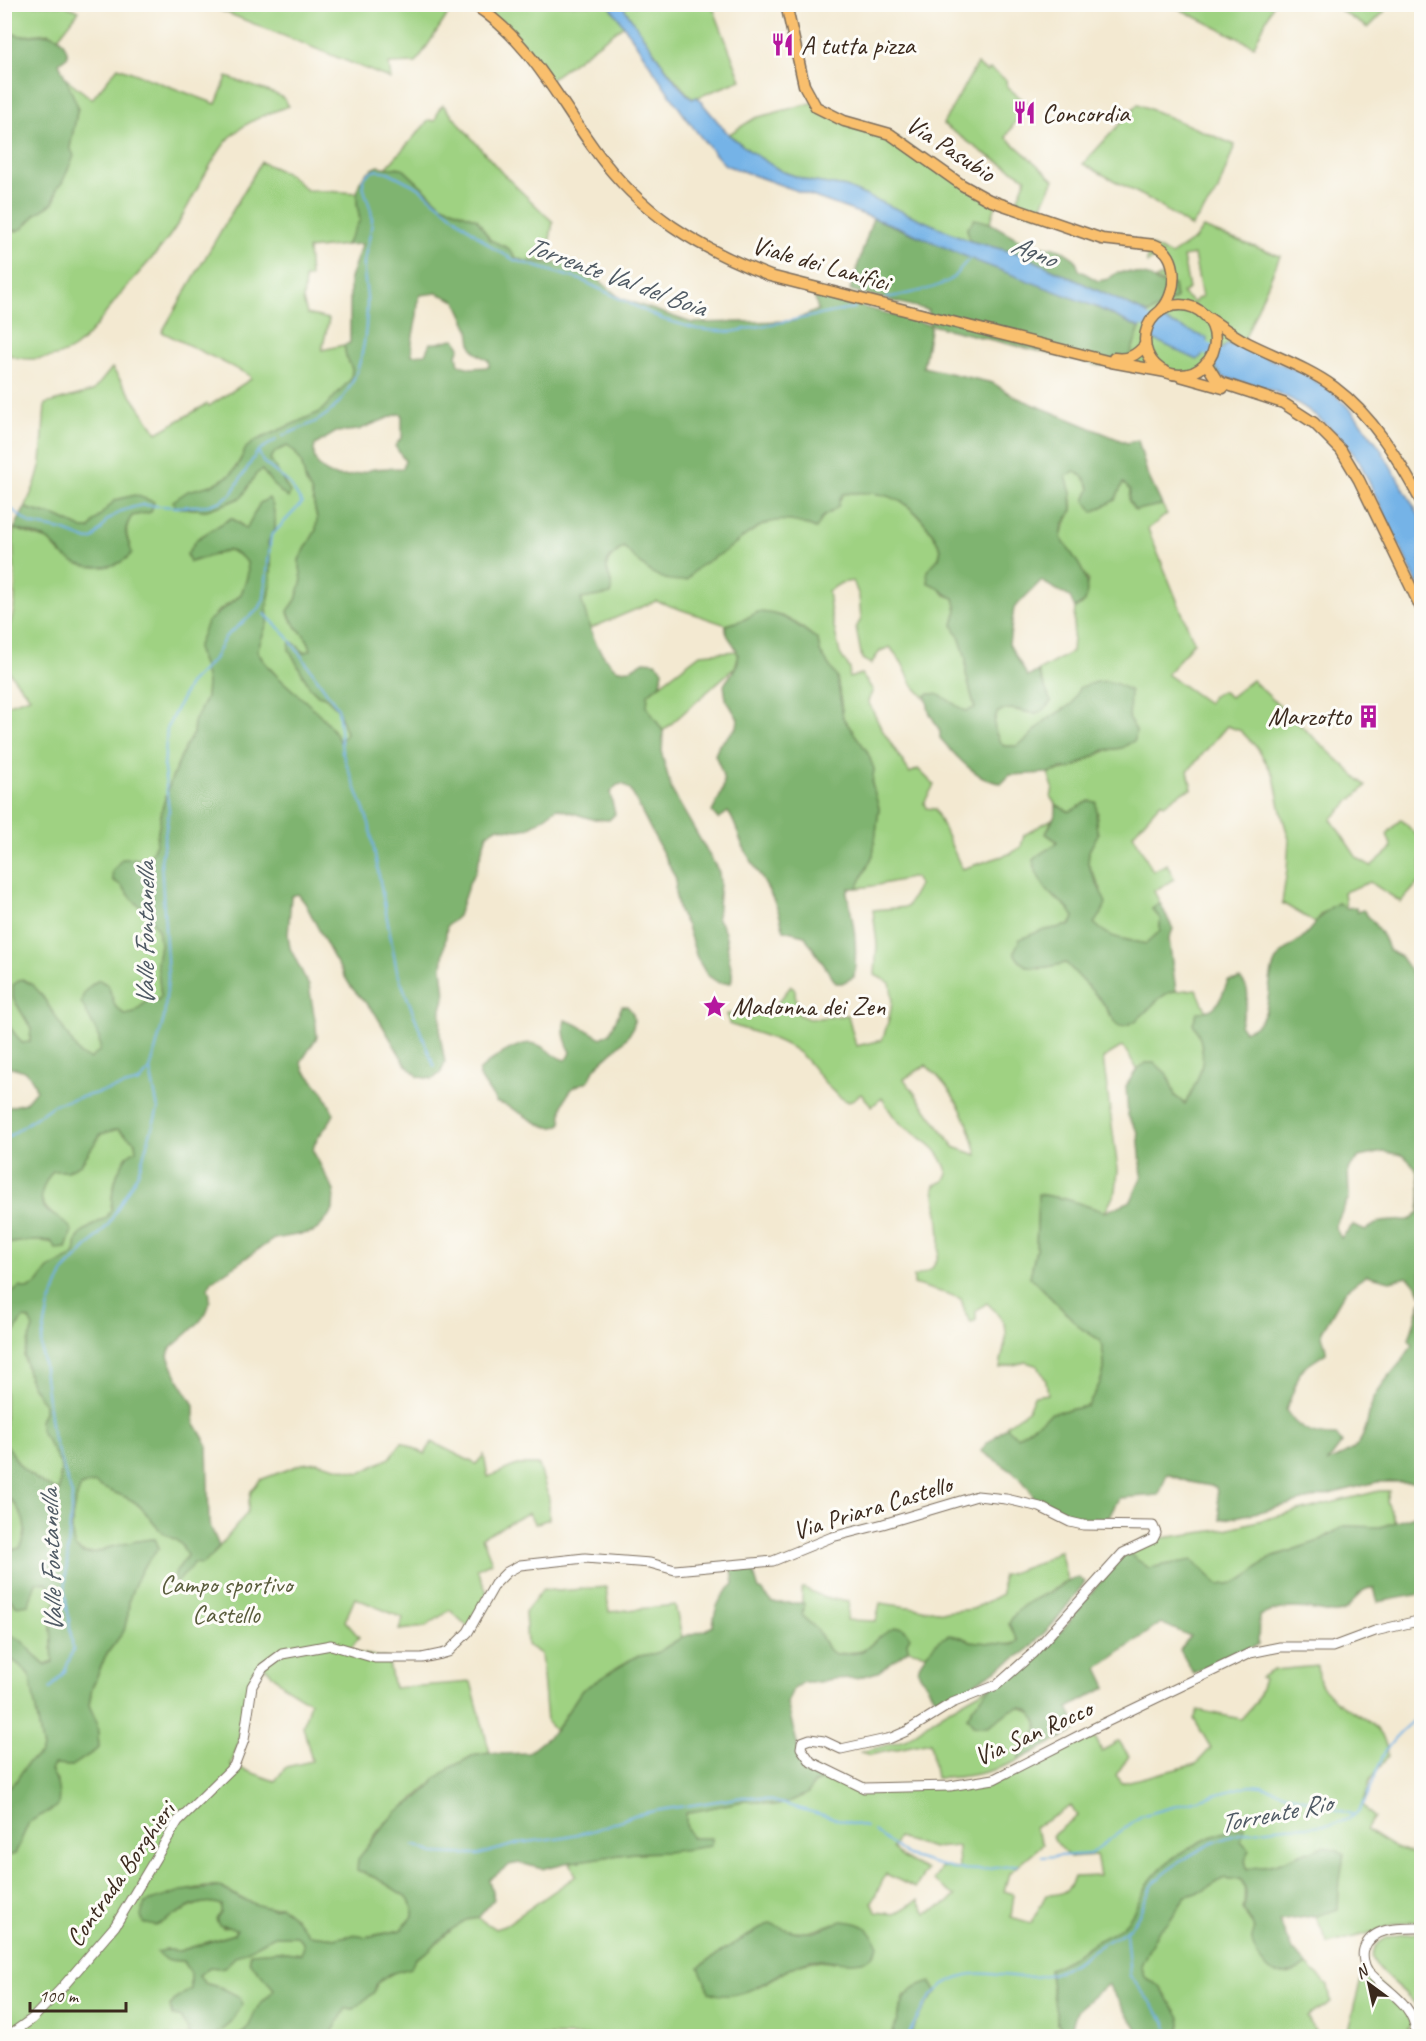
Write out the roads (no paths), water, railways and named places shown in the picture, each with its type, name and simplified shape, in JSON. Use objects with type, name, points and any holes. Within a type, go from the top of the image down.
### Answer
[{"type":"main road","name":"Viale dei Lanifici","points":[[473,4],[502,25],[534,59],[595,150],[625,187],[660,218],[701,245],[734,262],[770,276],[1111,362],[1166,372]]},
{"type":"main road","name":"Via Pasubio","points":[[786,4],[804,85],[816,107],[844,121],[890,134],[962,185],[989,200],[1102,239],[1155,245],[1162,248],[1171,262],[1174,286],[1189,305]]},
{"type":"main road","points":[[1174,286],[1172,294],[1162,309],[1148,324],[1145,340],[1148,356],[1156,366],[1166,372],[1283,403],[1314,423],[1341,450],[1359,480],[1422,610]]},
{"type":"main road","points":[[1162,309],[1189,305],[1246,342],[1306,371],[1333,387],[1376,428],[1394,454],[1420,500]]},
{"type":"main road","points":[[1179,375],[1198,370],[1206,363],[1216,344],[1209,318]]},
{"type":"main road","name":"Viale dei Lanifici","points":[[1082,353],[1124,358],[1139,352],[1145,340]]},
{"type":"main road","points":[[1216,344],[1229,340],[1246,342]]},
{"type":"main road","points":[[1206,363],[1216,379],[1222,383],[1253,394]]},
{"type":"street","name":"Via Priara Castello","points":[[585,1558],[650,1563],[675,1570],[773,1561],[832,1537],[977,1496],[1006,1499],[1040,1507],[1077,1524],[1153,1526],[1156,1533],[1154,1539]]},
{"type":"street","name":"Via San Rocco","points":[[1154,1539],[1123,1553],[1032,1654],[998,1685],[952,1703],[907,1731],[891,1738],[841,1749],[810,1739],[802,1742],[801,1748],[811,1762],[864,1788],[950,1786],[994,1779],[1250,1653],[1280,1647],[1332,1647],[1376,1631],[1422,1620]]},
{"type":"street","name":"Contrada Borghieri","points":[[8,2037],[32,2019],[115,1926],[178,1821],[234,1766],[244,1740],[252,1686],[263,1668],[282,1654],[331,1645],[375,1658],[422,1658],[448,1652],[468,1632],[495,1584],[507,1572],[520,1565],[536,1562],[585,1558]]},
{"type":"street","points":[[1412,2037],[1416,2032],[1411,2013],[1366,1969],[1363,1952],[1368,1941],[1389,1929],[1422,1928]]},
{"type":"water","points":[[609,5],[622,5],[678,85],[692,99],[697,97],[729,135],[781,171],[809,181],[846,187],[970,241],[1020,254],[1148,314],[1140,328],[1096,307],[976,261],[898,227],[725,165],[678,107]]},
{"type":"water","points":[[1160,319],[1207,338],[1206,348],[1202,355],[1197,360],[1151,338],[1153,327]]},
{"type":"water","points":[[1227,344],[1241,347],[1303,373],[1331,391],[1352,411],[1379,446],[1421,519],[1421,591],[1359,461],[1330,428],[1295,401],[1268,389],[1222,377],[1214,365],[1219,352]]},
{"type":"waterway","name":"Torrente Val del Boia","points":[[283,436],[320,419],[334,408],[344,396],[359,366],[367,316],[364,264],[372,219],[363,179],[370,172],[378,170],[388,172],[419,188],[493,248],[514,260],[581,280],[662,319],[697,329],[731,332],[855,308]]},
{"type":"waterway","name":"Torrente Val del Boia","points":[[886,298],[919,291],[950,280],[972,257]]},
{"type":"waterway","name":"Agno","points":[[1129,314],[1168,331]]},
{"type":"waterway","name":"Agno","points":[[1192,342],[1233,361]]},
{"type":"waterway","name":"Torrente Val del Boia","points":[[4,503],[30,524],[62,530],[88,540],[93,539],[106,521],[121,511],[134,507],[209,505],[221,501],[231,494],[258,451],[276,440]]},
{"type":"waterway","name":"Valle Fontanella","points":[[50,1689],[65,1671],[73,1650],[65,1591],[72,1495],[52,1433],[41,1345],[49,1305],[64,1271],[108,1225],[138,1173],[158,1109],[150,1070],[164,1018],[168,977],[161,861],[169,810],[164,769],[167,728],[189,684],[214,659],[225,637],[259,609],[264,599],[271,536],[302,503],[289,483],[263,462],[258,451]]},
{"type":"waterway","points":[[265,614],[287,636],[338,708],[342,752],[369,823],[397,971],[434,1066]]},
{"type":"waterway","points":[[4,1140],[55,1104],[139,1082],[150,1070]]},
{"type":"waterway","name":"Torrente Rio","points":[[908,2036],[929,1999],[949,1982],[975,1974],[1023,1977],[1046,1975],[1066,1968],[1121,1934],[1135,1921],[1159,1878],[1184,1859],[1213,1843],[1254,1831],[1329,1825],[1353,1816],[1364,1803],[1390,1743],[1422,1712]]},
{"type":"waterway","points":[[1042,1857],[1090,1854],[1141,1816],[1250,1785],[1262,1786],[1354,1815]]},
{"type":"waterway","points":[[414,1845],[434,1853],[478,1855],[520,1843],[592,1831],[635,1815],[743,1797],[769,1800],[866,1827]]},
{"type":"waterway","points":[[874,1831],[908,1856],[953,1869],[981,1870],[1017,1865]]},
{"type":"waterway","points":[[1126,1933],[1130,1976],[1165,2021],[1171,2036]]},
{"type":"place","name":"A tutta pizza","points":[[783,45]]},
{"type":"place","name":"Concordia","points":[[1024,113]]},
{"type":"place","name":"Marzotto","points":[[1369,716]]},
{"type":"place","name":"Madonna dei Zen","points":[[714,1006]]},
{"type":"park label","name":"Campo sportivo Castello","points":[[226,1599]]}]
